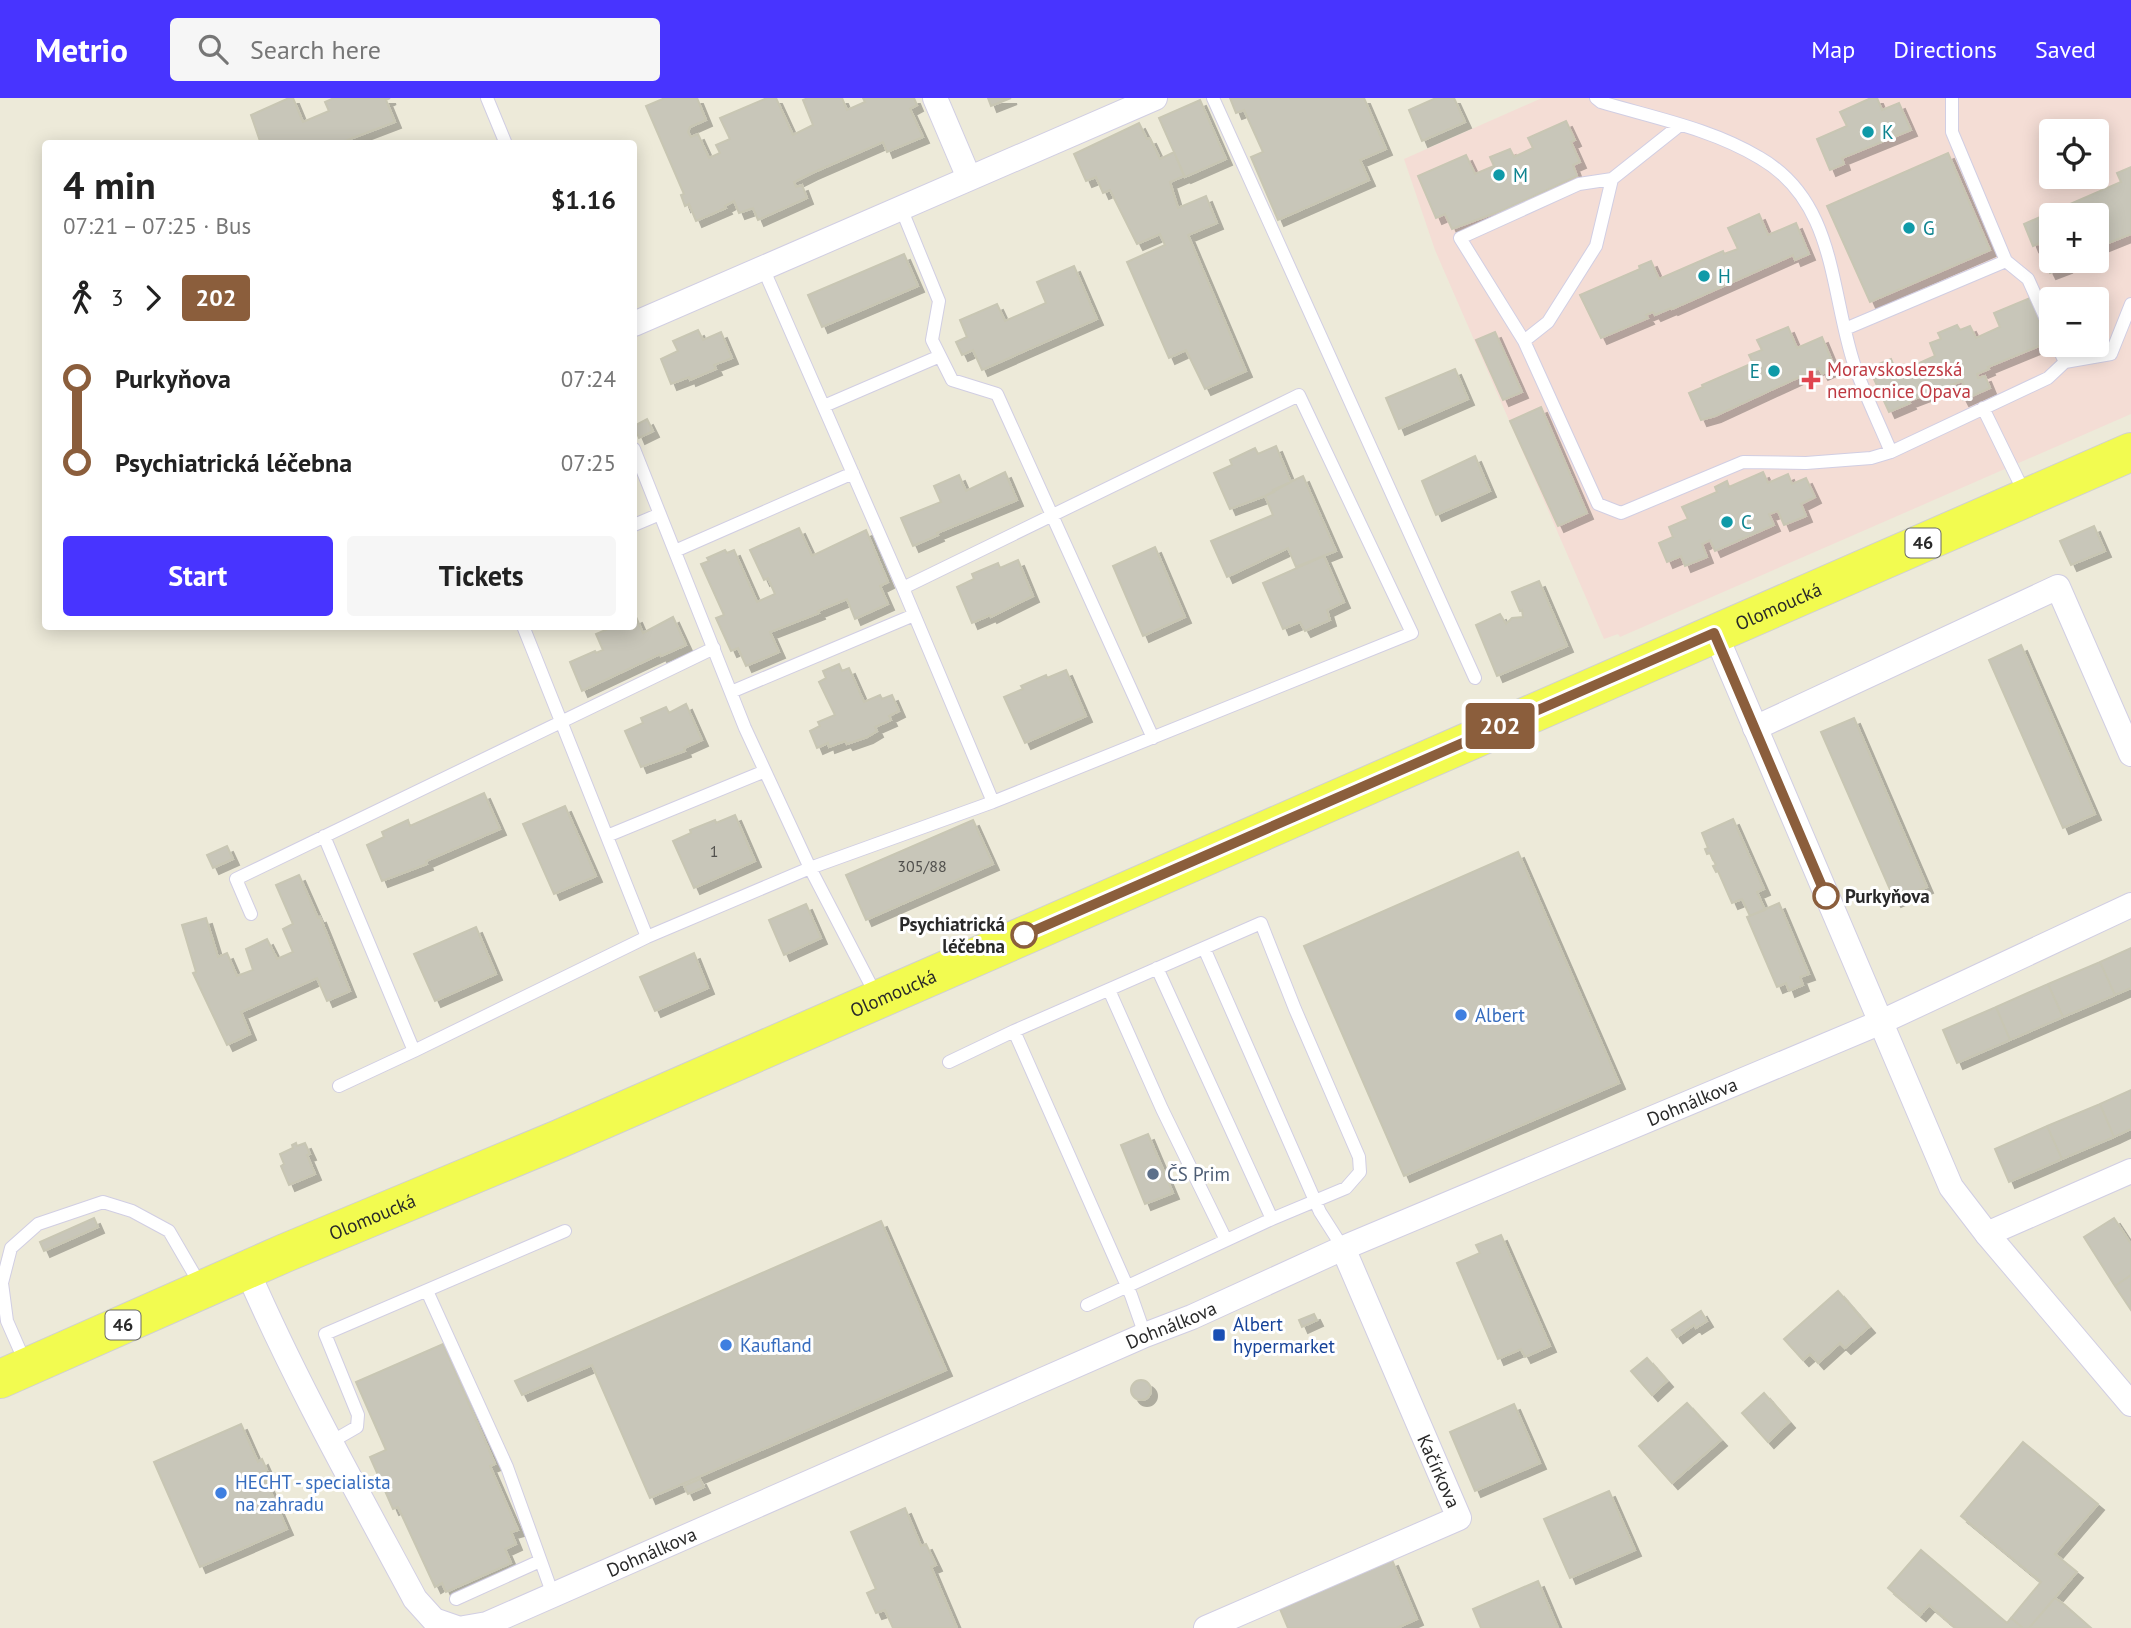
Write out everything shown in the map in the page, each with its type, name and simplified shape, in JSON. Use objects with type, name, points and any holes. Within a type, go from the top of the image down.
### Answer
[{"type":"main road","name":"Olomoucká","points":[[13,1373],[247,1270],[559,1139],[2131,452]]},
{"type":"street","points":[[934,98],[969,178]]},
{"type":"street","points":[[637,323],[1155,98]]},
{"type":"street","points":[[1755,728],[2057,587],[2131,754]]},
{"type":"street","points":[[1714,633],[1951,1187],[1987,1234],[2131,1404]]},
{"type":"street","points":[[1879,1023],[2131,905]]},
{"type":"street","name":"Dohnálkova","points":[[464,1628],[487,1624],[1144,1335],[1192,1317],[1343,1248],[1879,1023]]},
{"type":"street","points":[[1987,1234],[2131,1171]]},
{"type":"street","name":"Kačírkova","points":[[1206,1628],[1459,1518],[1343,1248]]},
{"type":"street","points":[[247,1270],[331,1442],[415,1599],[434,1620],[457,1628]]},
{"type":"lane","points":[[486,98],[504,140]]},
{"type":"lane","points":[[1213,98],[1475,678]]},
{"type":"lane","points":[[1596,98],[1601,102],[1723,138],[1763,159],[1791,183],[1811,209],[1825,240],[1854,364],[1891,452]]},
{"type":"lane","points":[[1952,98],[1952,132],[2006,261],[2028,279],[2039,303]]},
{"type":"lane","points":[[1680,125],[1612,180],[1579,184],[1460,238],[1524,341],[1598,504],[1621,513],[1743,462],[1807,463],[1871,458],[1891,452],[2048,377],[2065,362],[2111,354],[2131,304]]},
{"type":"lane","points":[[1524,341],[1548,322],[1596,246],[1612,180]]},
{"type":"lane","points":[[901,208],[939,301],[932,340],[952,380],[997,394],[1153,738]]},
{"type":"lane","points":[[1845,329],[2006,261]]},
{"type":"lane","points":[[763,268],[993,802]]},
{"type":"lane","points":[[824,406],[940,356]]},
{"type":"lane","points":[[2063,357],[2065,362]]},
{"type":"lane","points":[[339,1086],[647,937],[810,868],[993,802],[1412,633],[1299,395],[903,588]]},
{"type":"lane","points":[[1983,408],[2026,498]]},
{"type":"lane","points":[[637,456],[765,771],[810,868],[878,999]]},
{"type":"lane","points":[[675,551],[853,473]]},
{"type":"lane","points":[[637,524],[660,514]]},
{"type":"lane","points":[[731,692],[914,615]]},
{"type":"lane","points":[[525,630],[647,937]]},
{"type":"lane","points":[[251,914],[236,879],[714,648]]},
{"type":"lane","points":[[607,836],[765,771]]},
{"type":"lane","points":[[324,836],[414,1051]]},
{"type":"lane","points":[[949,1062],[1261,923],[1359,1157],[1360,1172],[1346,1188],[1272,1219],[1087,1305]]},
{"type":"lane","points":[[1204,948],[1315,1201],[1343,1248]]},
{"type":"lane","points":[[1157,968],[1272,1219]]},
{"type":"lane","points":[[1109,990],[1157,1098],[1226,1240]]},
{"type":"lane","points":[[1014,1031],[1126,1286],[1144,1335]]},
{"type":"lane","points":[[13,1373],[2,1283],[11,1248],[38,1224],[103,1202],[132,1211],[169,1231],[203,1289]]},
{"type":"lane","points":[[331,1442],[357,1427],[358,1415],[325,1335],[565,1231]]},
{"type":"lane","points":[[427,1291],[507,1467],[553,1595]]},
{"type":"lane","points":[[456,1598],[540,1560]]},
{"type":"shaded area","name":"Moravskoslezská nemocnice Opava","points":[[1542,98],[2131,98],[2131,414],[1620,637],[1618,634],[1604,639],[1435,250],[1404,159]]},
{"type":"building","points":[[293,98],[303,122],[329,111],[325,102],[334,98],[390,98],[386,100],[395,122],[348,140],[260,140],[251,115]]},
{"type":"building","points":[[665,98],[697,98],[706,120],[690,127],[688,132],[691,137],[698,134],[709,158],[720,153],[716,145],[730,139],[720,118],[767,98],[776,98],[793,135],[813,125],[803,100],[808,98],[842,98],[847,110],[865,102],[863,98],[914,98],[917,105],[910,109],[923,137],[887,152],[883,142],[794,182],[796,187],[802,185],[807,198],[758,220],[753,208],[739,213],[734,201],[725,206],[726,208],[696,221],[689,204],[685,206],[681,195],[684,194],[646,106]]},
{"type":"building","points":[[988,98],[1011,98],[991,106]]},
{"type":"building","points":[[1230,98],[1364,98],[1386,149],[1360,160],[1369,180],[1278,220],[1251,157],[1263,152],[1244,110],[1236,113]]},
{"type":"building","points":[[1436,98],[1454,98],[1465,122],[1422,141],[1409,110]]},
{"type":"building","name":"K","points":[[1871,98],[1877,98],[1882,110],[1899,103],[1911,130],[1842,158],[1844,164],[1830,170],[1817,139],[1847,126],[1840,112]]},
{"type":"building","points":[[1200,100],[1226,159],[1185,177],[1159,118]]},
{"type":"building","name":"M","points":[[1566,121],[1575,140],[1571,142],[1580,162],[1573,165],[1577,176],[1503,210],[1452,229],[1445,214],[1436,218],[1418,176],[1466,155],[1475,174],[1494,166],[1490,157],[1510,149],[1514,157],[1533,148],[1528,138]]},
{"type":"building","points":[[1139,123],[1160,159],[1174,152],[1184,176],[1170,182],[1178,208],[1206,196],[1217,223],[1188,235],[1246,371],[1205,389],[1186,350],[1169,358],[1127,262],[1165,245],[1160,234],[1137,244],[1110,190],[1103,193],[1096,177],[1086,181],[1074,154]]},
{"type":"building","name":"G","points":[[1948,153],[1990,250],[1870,302],[1827,206]]},
{"type":"building","points":[[2131,167],[2131,234],[2109,243],[2109,203],[2072,203],[2121,182],[2117,173]]},
{"type":"building","name":"H","points":[[1759,214],[1768,235],[1796,223],[1809,254],[1795,260],[1793,255],[1672,309],[1646,315],[1648,318],[1601,338],[1580,295],[1640,269],[1639,266],[1651,261],[1659,279],[1723,251],[1724,254],[1738,249],[1728,228]]},
{"type":"building","points":[[2039,218],[2039,243],[2033,246],[2024,224]]},
{"type":"building","points":[[904,254],[918,286],[822,327],[808,295]]},
{"type":"building","points":[[1074,266],[1097,319],[982,370],[973,350],[962,355],[956,342],[967,337],[960,320],[997,304],[1005,321],[1046,303],[1037,282]]},
{"type":"building","points":[[2030,298],[2039,319],[2039,346],[1977,374],[1978,378],[1985,376],[1990,388],[1963,400],[1957,388],[1964,385],[1962,381],[1909,401],[1910,403],[1889,412],[1869,368],[1891,359],[1897,373],[1935,356],[1930,343],[1941,339],[1938,333],[1957,325],[1960,330],[1970,326],[1976,338],[2000,327],[1994,313]]},
{"type":"building","name":"E","points":[[1788,327],[1797,348],[1822,337],[1835,368],[1822,374],[1819,368],[1701,420],[1689,393],[1753,363],[1749,355],[1762,350],[1757,340]]},
{"type":"building","points":[[698,330],[703,340],[721,332],[732,358],[714,365],[716,369],[690,380],[689,377],[671,384],[661,359],[678,351],[673,341]]},
{"type":"building","points":[[1495,332],[1522,392],[1503,400],[1476,340]]},
{"type":"building","points":[[1455,369],[1468,399],[1399,429],[1386,398]]},
{"type":"building","points":[[1541,407],[1587,513],[1558,526],[1510,421]]},
{"type":"building","points":[[647,419],[653,431],[639,438],[637,424]]},
{"type":"building","points":[[1276,446],[1291,482],[1265,496],[1230,509],[1214,473],[1232,465],[1230,460],[1255,448],[1258,454]]},
{"type":"building","points":[[1475,456],[1490,491],[1436,515],[1422,481]]},
{"type":"building","points":[[1005,472],[1017,500],[937,533],[938,535],[913,546],[901,518],[941,502],[934,486],[959,475],[966,491]]},
{"type":"building","name":"C","points":[[1763,472],[1768,483],[1788,474],[1792,484],[1806,478],[1815,497],[1801,504],[1806,516],[1784,525],[1778,511],[1769,514],[1774,525],[1715,551],[1710,540],[1702,544],[1707,557],[1685,566],[1681,556],[1667,562],[1659,543],[1673,537],[1669,527],[1688,519],[1682,507],[1717,492],[1715,487],[1727,481],[1729,487]]},
{"type":"building","points":[[1303,476],[1336,551],[1296,567],[1288,548],[1227,577],[1211,541],[1273,515],[1265,496]]},
{"type":"building","points":[[2094,526],[2105,551],[2071,565],[2060,541]]},
{"type":"building","points":[[799,528],[812,556],[866,530],[888,582],[880,586],[888,604],[855,619],[847,599],[818,611],[819,613],[770,632],[779,652],[746,666],[738,648],[731,651],[716,618],[724,615],[701,564],[709,561],[707,558],[725,550],[727,553],[734,550],[757,602],[775,594],[768,578],[764,580],[750,550]]},
{"type":"building","points":[[1155,547],[1185,617],[1143,636],[1113,566]]},
{"type":"building","points":[[1324,556],[1344,602],[1327,610],[1330,620],[1305,631],[1300,622],[1283,629],[1263,583]]},
{"type":"building","points":[[1018,560],[1033,596],[991,617],[990,615],[972,623],[957,587],[974,579],[972,574],[998,563],[1000,568]]},
{"type":"building","points":[[1539,581],[1567,646],[1497,676],[1476,625],[1500,614],[1506,624],[1512,618],[1523,617],[1512,592]]},
{"type":"building","points":[[673,617],[686,645],[661,656],[660,654],[582,691],[570,662],[603,650],[596,634],[606,630],[637,630],[637,619],[643,633]]},
{"type":"building","points":[[2021,645],[2095,814],[2063,828],[1989,660]]},
{"type":"building","points":[[839,664],[842,671],[849,668],[864,702],[880,695],[882,699],[892,695],[899,711],[889,716],[891,720],[875,727],[877,731],[867,737],[847,744],[845,741],[829,747],[828,743],[817,748],[810,731],[820,726],[818,722],[835,715],[819,682],[826,678],[823,671]]},
{"type":"building","points":[[1066,670],[1086,716],[1025,743],[1004,697],[1046,675],[1047,678]]},
{"type":"building","points":[[686,704],[702,740],[684,748],[685,751],[641,767],[625,731],[643,723],[641,718],[666,707],[669,713]]},
{"type":"building","points":[[1854,718],[1927,887],[1895,901],[1821,732]]},
{"type":"building","points":[[484,793],[500,829],[426,861],[427,864],[382,881],[367,845],[384,837],[382,832],[408,820],[410,826]]},
{"type":"building","points":[[565,806],[596,876],[554,894],[523,824]]},
{"type":"building","points":[[735,815],[755,861],[694,888],[673,841],[691,833],[690,830]]},
{"type":"building","points":[[1733,819],[1764,889],[1757,892],[1765,910],[1750,916],[1742,899],[1732,903],[1718,871],[1716,872],[1713,866],[1716,865],[1710,853],[1707,854],[1705,849],[1708,848],[1702,833]]},
{"type":"building","points":[[973,820],[993,864],[866,920],[846,875]]},
{"type":"building","points":[[227,846],[233,859],[213,868],[207,855]]},
{"type":"building","name":"Albert","points":[[1518,852],[1619,1083],[1404,1176],[1304,946]]},
{"type":"building","points":[[299,875],[318,918],[320,917],[350,991],[327,1001],[317,978],[241,1012],[250,1034],[227,1045],[193,973],[196,972],[182,925],[206,918],[218,957],[227,953],[237,976],[253,970],[246,949],[267,939],[277,959],[293,952],[283,929],[293,924],[276,885]]},
{"type":"building","points":[[1779,903],[1809,974],[1800,977],[1803,985],[1789,991],[1786,983],[1777,987],[1747,917]]},
{"type":"building","points":[[806,904],[821,938],[784,955],[769,920]]},
{"type":"building","points":[[476,927],[496,974],[435,1001],[414,954]]},
{"type":"building","points":[[2131,948],[2131,988],[2115,995],[2100,962]]},
{"type":"building","points":[[694,953],[708,988],[655,1011],[640,977]]},
{"type":"building","points":[[2100,962],[2115,995],[2063,1017],[2048,984]]},
{"type":"building","points":[[2048,984],[2063,1017],[2010,1040],[1996,1007]]},
{"type":"building","points":[[1996,1007],[2010,1040],[1957,1063],[1943,1030]]},
{"type":"building","points":[[2131,1090],[2131,1129],[2114,1137],[2100,1104]]},
{"type":"building","points":[[2100,1104],[2114,1137],[2062,1159],[2047,1126]]},
{"type":"building","points":[[2047,1126],[2062,1159],[2009,1182],[1995,1149]]},
{"type":"building","points":[[1148,1134],[1173,1193],[1145,1204],[1121,1145]]},
{"type":"building","points":[[296,1143],[297,1146],[305,1143],[315,1174],[289,1185],[281,1166],[284,1164],[280,1154],[293,1148],[292,1145]]},
{"type":"building","points":[[94,1218],[98,1227],[44,1251],[40,1242]]},
{"type":"building","points":[[2114,1218],[2131,1244],[2131,1275],[2115,1286],[2084,1237]]},
{"type":"building","points":[[881,1221],[946,1370],[650,1498],[592,1365],[522,1395],[515,1381]]},
{"type":"building","points":[[1501,1235],[1550,1346],[1525,1357],[1521,1349],[1498,1359],[1457,1263],[1480,1253],[1476,1245]]},
{"type":"building","points":[[2131,1275],[2131,1310],[2115,1286]]},
{"type":"building","points":[[1838,1291],[1869,1327],[1845,1348],[1840,1343],[1818,1363],[1810,1354],[1803,1360],[1784,1339]]},
{"type":"building","points":[[1701,1311],[1707,1321],[1696,1328],[1694,1325],[1677,1337],[1672,1330]]},
{"type":"building","points":[[1314,1314],[1317,1320],[1302,1327],[1299,1320]]},
{"type":"building","points":[[443,1344],[495,1464],[490,1466],[518,1530],[511,1532],[516,1544],[505,1549],[511,1563],[446,1592],[442,1583],[435,1587],[398,1507],[393,1509],[370,1457],[386,1450],[356,1382]]},
{"type":"building","points":[[1647,1358],[1667,1381],[1652,1395],[1631,1371]]},
{"type":"building","points":[[1141,1380],[1148,1383],[1151,1390],[1148,1397],[1141,1400],[1134,1397],[1131,1390],[1134,1383]]},
{"type":"building","points":[[1764,1393],[1789,1422],[1768,1442],[1742,1413]]},
{"type":"building","points":[[1687,1403],[1721,1440],[1672,1483],[1639,1446]]},
{"type":"building","points":[[1514,1404],[1540,1463],[1475,1491],[1450,1432]]},
{"type":"building","points":[[241,1424],[258,1462],[262,1459],[267,1470],[262,1472],[287,1529],[200,1567],[154,1462]]},
{"type":"building","points":[[2023,1442],[2098,1504],[2055,1554],[2077,1572],[2029,1628],[2023,1628],[2011,1618],[2041,1582],[1961,1516]]},
{"type":"building","points":[[700,1479],[704,1487],[688,1494],[684,1486]]},
{"type":"building","points":[[1609,1491],[1635,1550],[1570,1578],[1544,1519]]},
{"type":"building","points":[[905,1508],[921,1546],[926,1544],[936,1565],[931,1567],[957,1628],[893,1628],[885,1610],[876,1613],[867,1593],[876,1589],[851,1532]]},
{"type":"building","points":[[1921,1550],[2007,1623],[2011,1618],[2023,1628],[1956,1628],[1929,1605],[1920,1615],[1888,1588]]},
{"type":"building","points":[[1392,1560],[1417,1619],[1397,1628],[1288,1628],[1280,1609]]},
{"type":"building","points":[[1538,1581],[1558,1628],[1481,1628],[1473,1609]]},
{"type":"building","points":[[2055,1598],[2065,1605],[2091,1628],[2029,1628]]},
{"type":"bus line","name":"202","points":[[1024,935],[1714,633],[1826,896]]},
{"type":"place","name":"K","points":[[1868,132]]},
{"type":"place","name":"M","points":[[1499,175]]},
{"type":"place","name":"G","points":[[1909,228]]},
{"type":"place","name":"H","points":[[1704,276]]},
{"type":"place","name":"E","points":[[1774,371]]},
{"type":"place","name":"Moravskoslezská nemocnice Opava","points":[[1811,380]]},
{"type":"place","name":"C","points":[[1727,522]]},
{"type":"place","name":"Purkyňova","points":[[1826,896]]},
{"type":"place","name":"Psychiatrická léčebna","points":[[1024,935]]},
{"type":"place","name":"Albert","points":[[1461,1015]]},
{"type":"place","name":"ČS Prim","points":[[1153,1174]]},
{"type":"place","name":"Albert hypermarket","points":[[1219,1335]]},
{"type":"place","name":"Kaufland","points":[[726,1345]]},
{"type":"place","name":"HECHT - specialista na zahradu","points":[[221,1493]]}]
